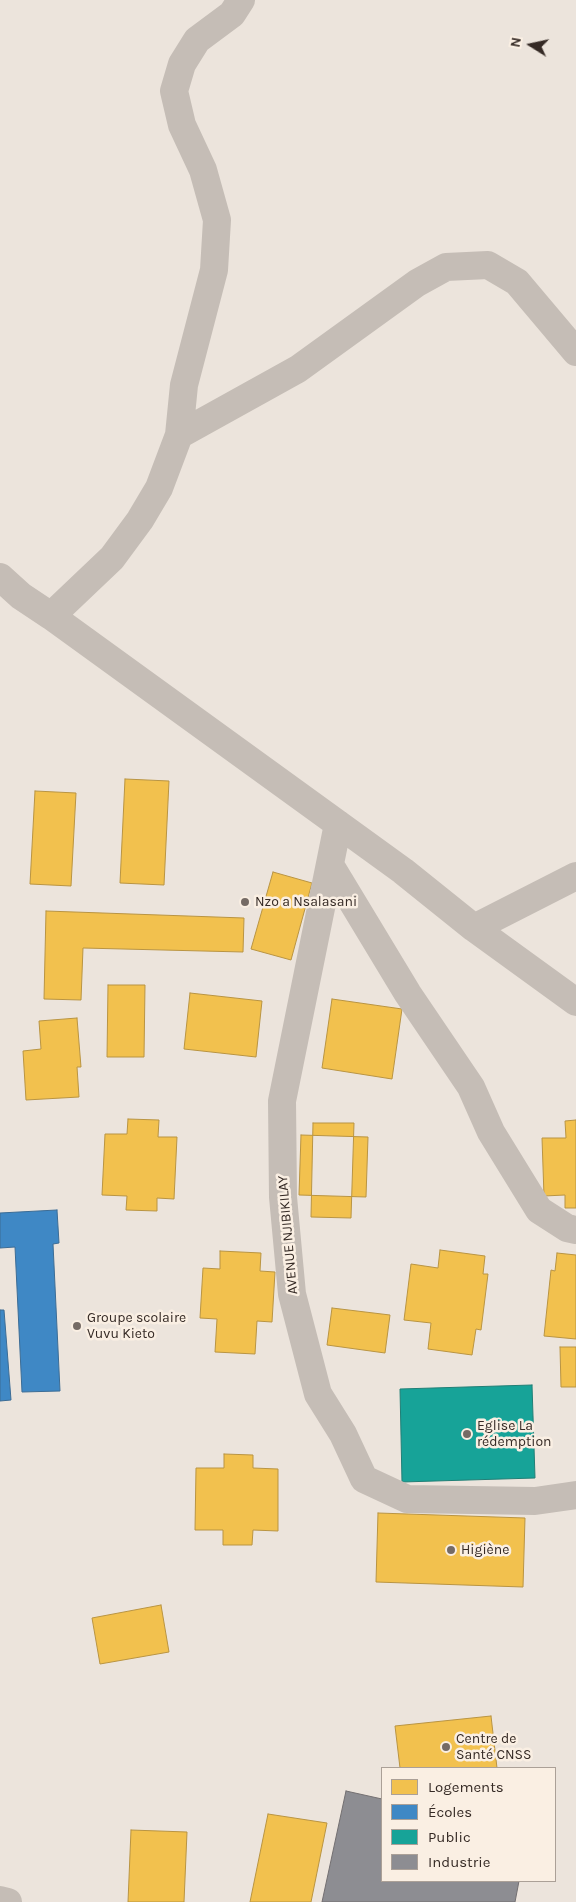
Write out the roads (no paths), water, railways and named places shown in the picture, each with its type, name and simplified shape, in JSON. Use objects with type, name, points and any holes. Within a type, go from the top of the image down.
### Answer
[{"type":"street","points":[[51,616],[112,558],[140,520],[159,488],[179,435],[184,385],[214,270],[217,220],[204,170],[182,125],[174,91],[182,64],[197,40],[232,14],[241,0]]},
{"type":"street","points":[[179,435],[298,369],[417,282],[446,267],[488,265],[517,282],[576,352]]},
{"type":"street","points":[[0,577],[11,594],[51,616],[403,871],[474,928],[576,1002]]},
{"type":"street","name":"AVENUE NJIBIKILAY","points":[[338,824],[282,1101],[283,1197],[292,1294],[318,1394],[343,1434],[364,1479],[407,1499],[535,1501],[576,1495]]},
{"type":"street","points":[[330,865],[408,994],[471,1087],[491,1132],[539,1210],[567,1228],[576,1230]]},
{"type":"street","points":[[474,928],[576,876]]},
{"type":"street","points":[[0,1900],[8,1902]]},
{"type":"place","name":"Nzo a Nsalasani","points":[[245,902]]},
{"type":"place","name":"Groupe scolaire Vuvu Kieto","points":[[77,1326]]},
{"type":"place","name":"Eglise La rédemption","points":[[467,1434]]},
{"type":"place","name":"Higiène","points":[[451,1550]]},
{"type":"place","name":"Centre de Santé CNSS","points":[[446,1747]]}]
